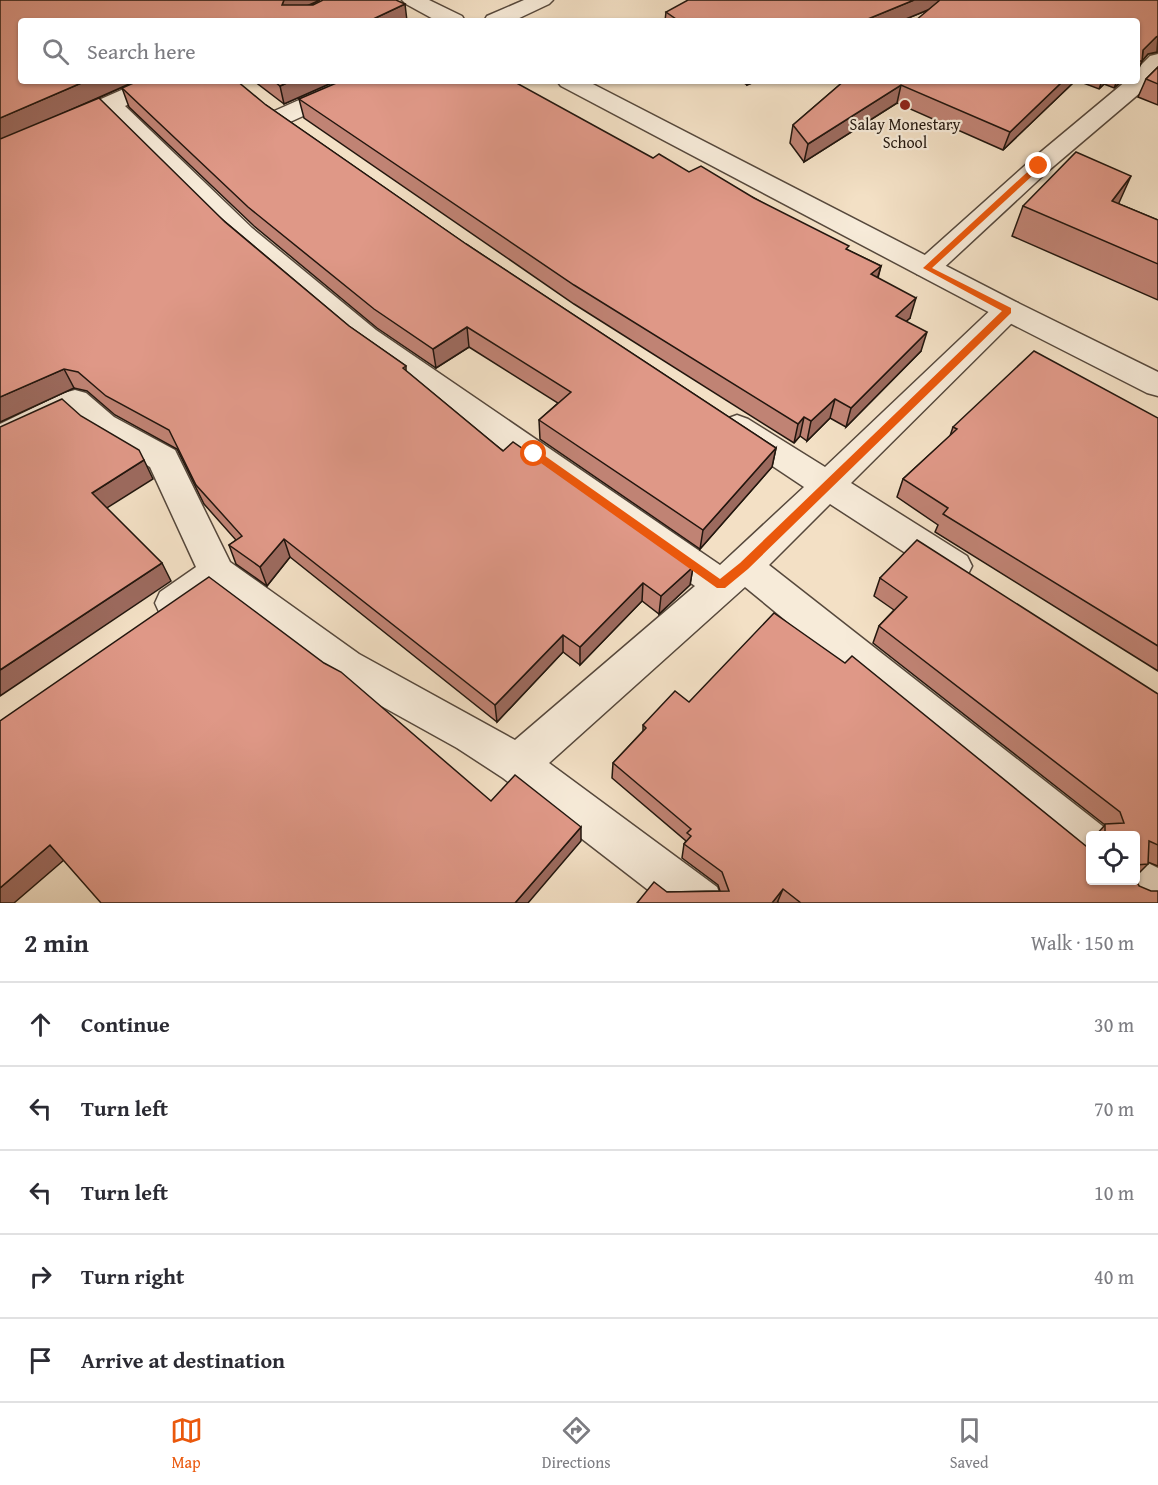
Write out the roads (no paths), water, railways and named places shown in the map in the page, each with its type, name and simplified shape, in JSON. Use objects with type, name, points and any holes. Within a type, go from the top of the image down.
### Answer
[{"type":"street","points":[[413,0],[448,18]]},
{"type":"street","points":[[502,18],[542,0]]},
{"type":"street","points":[[1140,80],[1158,61]]},
{"type":"street","points":[[155,84],[98,109],[365,337],[732,576],[1086,840]]},
{"type":"street","points":[[310,138],[272,110],[352,84]]},
{"type":"street","points":[[575,84],[1008,310],[1158,385]]},
{"type":"street","points":[[927,268],[1039,166],[1136,84]]},
{"type":"street","points":[[518,764],[732,576],[1008,310]]},
{"type":"street","points":[[0,438],[75,401],[103,425],[163,459],[217,573],[345,666],[471,735],[518,764],[701,903]]},
{"type":"street","points":[[716,413],[974,579]]},
{"type":"street","points":[[148,620],[217,573]]},
{"type":"street","points":[[1140,882],[1158,897]]},
{"type":"place","name":"Salay Monestary School","points":[[905,105]]}]
